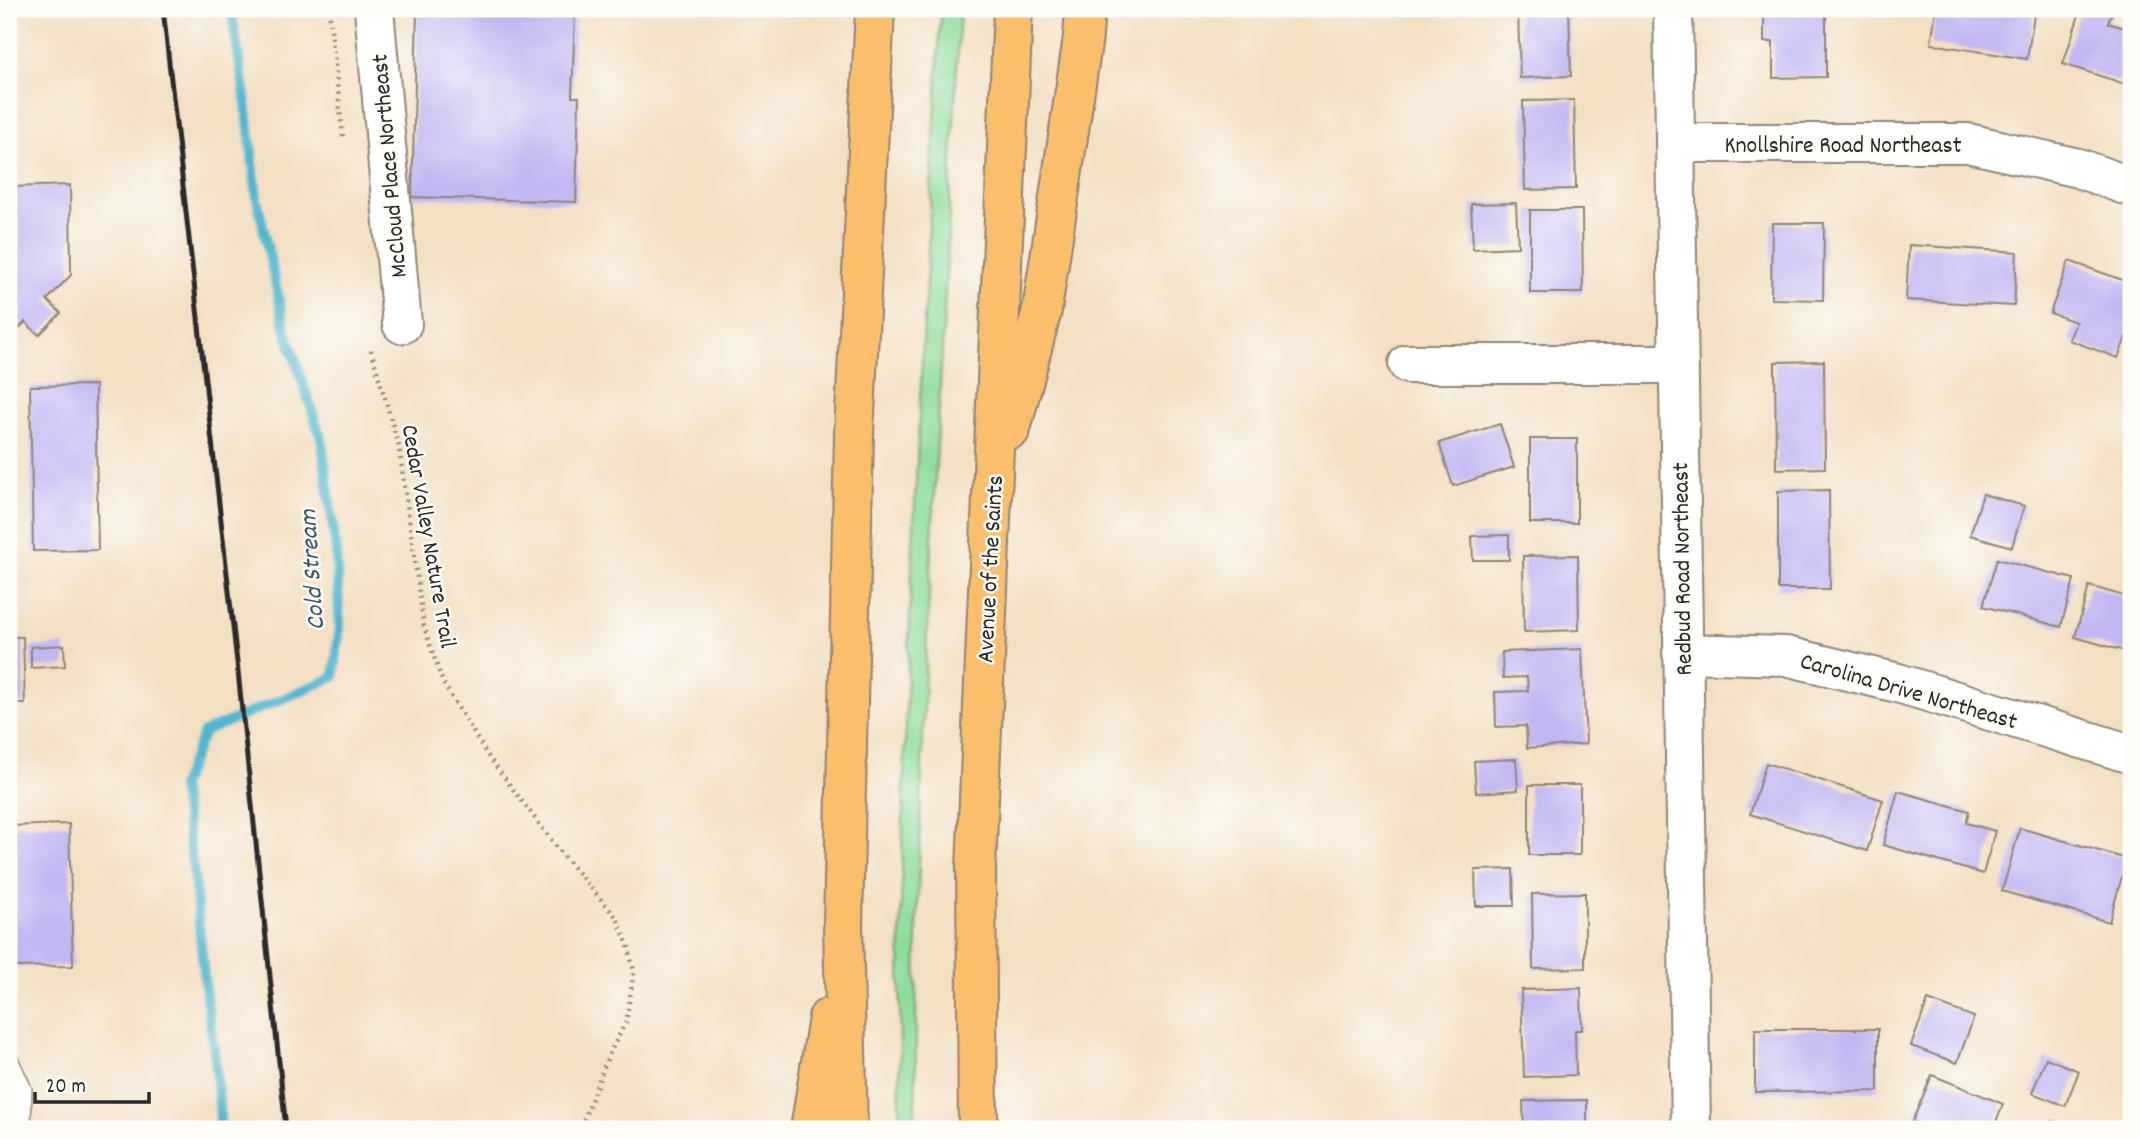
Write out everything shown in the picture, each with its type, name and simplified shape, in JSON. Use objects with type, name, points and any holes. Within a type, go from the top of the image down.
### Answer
[{"type":"highway","points":[[848,1129],[844,926],[854,434],[875,9]]},
{"type":"highway","name":"Avenue of the Saints","points":[[978,1129],[976,868],[1013,9]]},
{"type":"highway","points":[[992,502],[1042,310],[1085,9]]},
{"type":"highway","points":[[810,1129],[844,926]]},
{"type":"street","name":"McCloud Place Northeast","points":[[374,9],[402,324]]},
{"type":"street","name":"Redbud Road Northeast","points":[[1673,9],[1691,1129]]},
{"type":"street","name":"Knollshire Road Northeast","points":[[1675,143],[1968,143],[2078,169],[2131,187]]},
{"type":"street","points":[[1408,364],[1678,364]]},
{"type":"street","name":"Carolina Drive Northeast","points":[[1682,653],[1786,656],[1898,683],[2131,754]]},
{"type":"lane","points":[[9,1064],[21,1090],[20,1129]]},
{"type":"path","points":[[329,9],[344,146]]},
{"type":"path","name":"Cedar Valley Nature Trail","points":[[371,349],[399,447],[424,626],[443,683],[488,756],[565,858],[617,918],[628,945],[634,971],[626,1022],[609,1054],[580,1129]]},
{"type":"green space","points":[[941,9],[960,9],[925,671],[917,926],[915,1129],[900,1129],[906,709]]},
{"type":"building","points":[[417,9],[575,9],[572,97],[579,97],[576,202],[412,197]]},
{"type":"building","points":[[1518,9],[1569,9],[1571,76],[1520,78]]},
{"type":"building","points":[[1764,9],[1826,9],[1826,77],[1773,78],[1773,42],[1764,42]]},
{"type":"building","points":[[1936,9],[2035,9],[2027,59],[1931,44]]},
{"type":"building","points":[[2081,9],[2112,12],[2108,23],[2131,30],[2131,86],[2063,64]]},
{"type":"building","points":[[1574,100],[1576,189],[1525,190],[1523,101]]},
{"type":"building","points":[[70,185],[71,275],[47,300],[61,313],[39,335],[25,322],[9,340],[9,187]]},
{"type":"building","points":[[1516,203],[1518,247],[1473,249],[1471,204]]},
{"type":"building","points":[[1530,210],[1582,210],[1583,293],[1530,293]]},
{"type":"building","points":[[1772,223],[1824,223],[1823,300],[1771,299]]},
{"type":"building","points":[[1909,245],[2017,252],[2014,306],[1906,300]]},
{"type":"building","points":[[2069,261],[2131,283],[2131,339],[2126,337],[2118,358],[2069,340],[2076,322],[2050,313]]},
{"type":"building","points":[[1824,361],[1825,468],[1776,469],[1775,362]]},
{"type":"building","points":[[95,385],[98,550],[33,551],[30,386]]},
{"type":"building","points":[[1500,424],[1514,467],[1453,486],[1439,443]]},
{"type":"building","points":[[1530,439],[1577,439],[1577,523],[1530,523]]},
{"type":"building","points":[[1829,490],[1830,589],[1778,589],[1778,491]]},
{"type":"building","points":[[1983,494],[2024,506],[2012,547],[1970,535]]},
{"type":"building","points":[[1509,535],[1509,560],[1473,560],[1472,536]]},
{"type":"building","points":[[1578,555],[1579,630],[1524,632],[1523,556]]},
{"type":"building","points":[[1997,559],[2074,579],[2061,627],[1983,606]]},
{"type":"building","points":[[2089,586],[2131,598],[2131,653],[2075,637]]},
{"type":"building","points":[[9,637],[23,637],[25,704],[9,704]]},
{"type":"building","points":[[64,645],[65,666],[31,668],[31,647]]},
{"type":"building","points":[[1582,649],[1586,744],[1527,748],[1526,726],[1496,727],[1495,692],[1528,691],[1527,677],[1503,678],[1502,652]]},
{"type":"building","points":[[1516,759],[1518,790],[1476,793],[1474,761]]},
{"type":"building","points":[[1766,763],[1883,800],[1867,851],[1750,814]]},
{"type":"building","points":[[1529,785],[1580,785],[1580,855],[1529,855]]},
{"type":"building","points":[[1898,791],[1969,811],[1966,823],[1995,831],[1983,874],[1883,845]]},
{"type":"building","points":[[69,824],[73,966],[9,967],[9,826]]},
{"type":"building","points":[[2020,828],[2127,859],[2109,922],[2002,891]]},
{"type":"building","points":[[1513,869],[1514,906],[1476,906],[1475,870]]},
{"type":"building","points":[[1585,893],[1585,968],[1533,969],[1532,894]]},
{"type":"building","points":[[2131,914],[2131,939],[2124,937]]},
{"type":"building","points":[[1581,988],[1582,1030],[1575,1030],[1576,1075],[1524,1077],[1521,990]]},
{"type":"building","points":[[1928,1000],[1974,1017],[1957,1063],[1911,1046]]},
{"type":"building","points":[[1755,1029],[1878,1029],[1878,1091],[1755,1092]]},
{"type":"building","points":[[2046,1058],[2079,1071],[2065,1106],[2032,1093]]},
{"type":"building","points":[[1932,1075],[2003,1104],[1993,1129],[1930,1129],[1912,1122]]},
{"type":"building","points":[[1587,1100],[1587,1129],[1524,1129],[1523,1101]]},
{"type":"building","points":[[2052,1121],[2073,1129],[2048,1129]]},
{"type":"waterway","name":"Cold Stream","points":[[221,1129],[194,874],[181,786],[204,732],[334,677],[340,626],[336,550],[322,441],[285,328],[257,199],[246,102],[231,9]]},
{"type":"railway","points":[[163,9],[237,662],[286,1129]]}]
